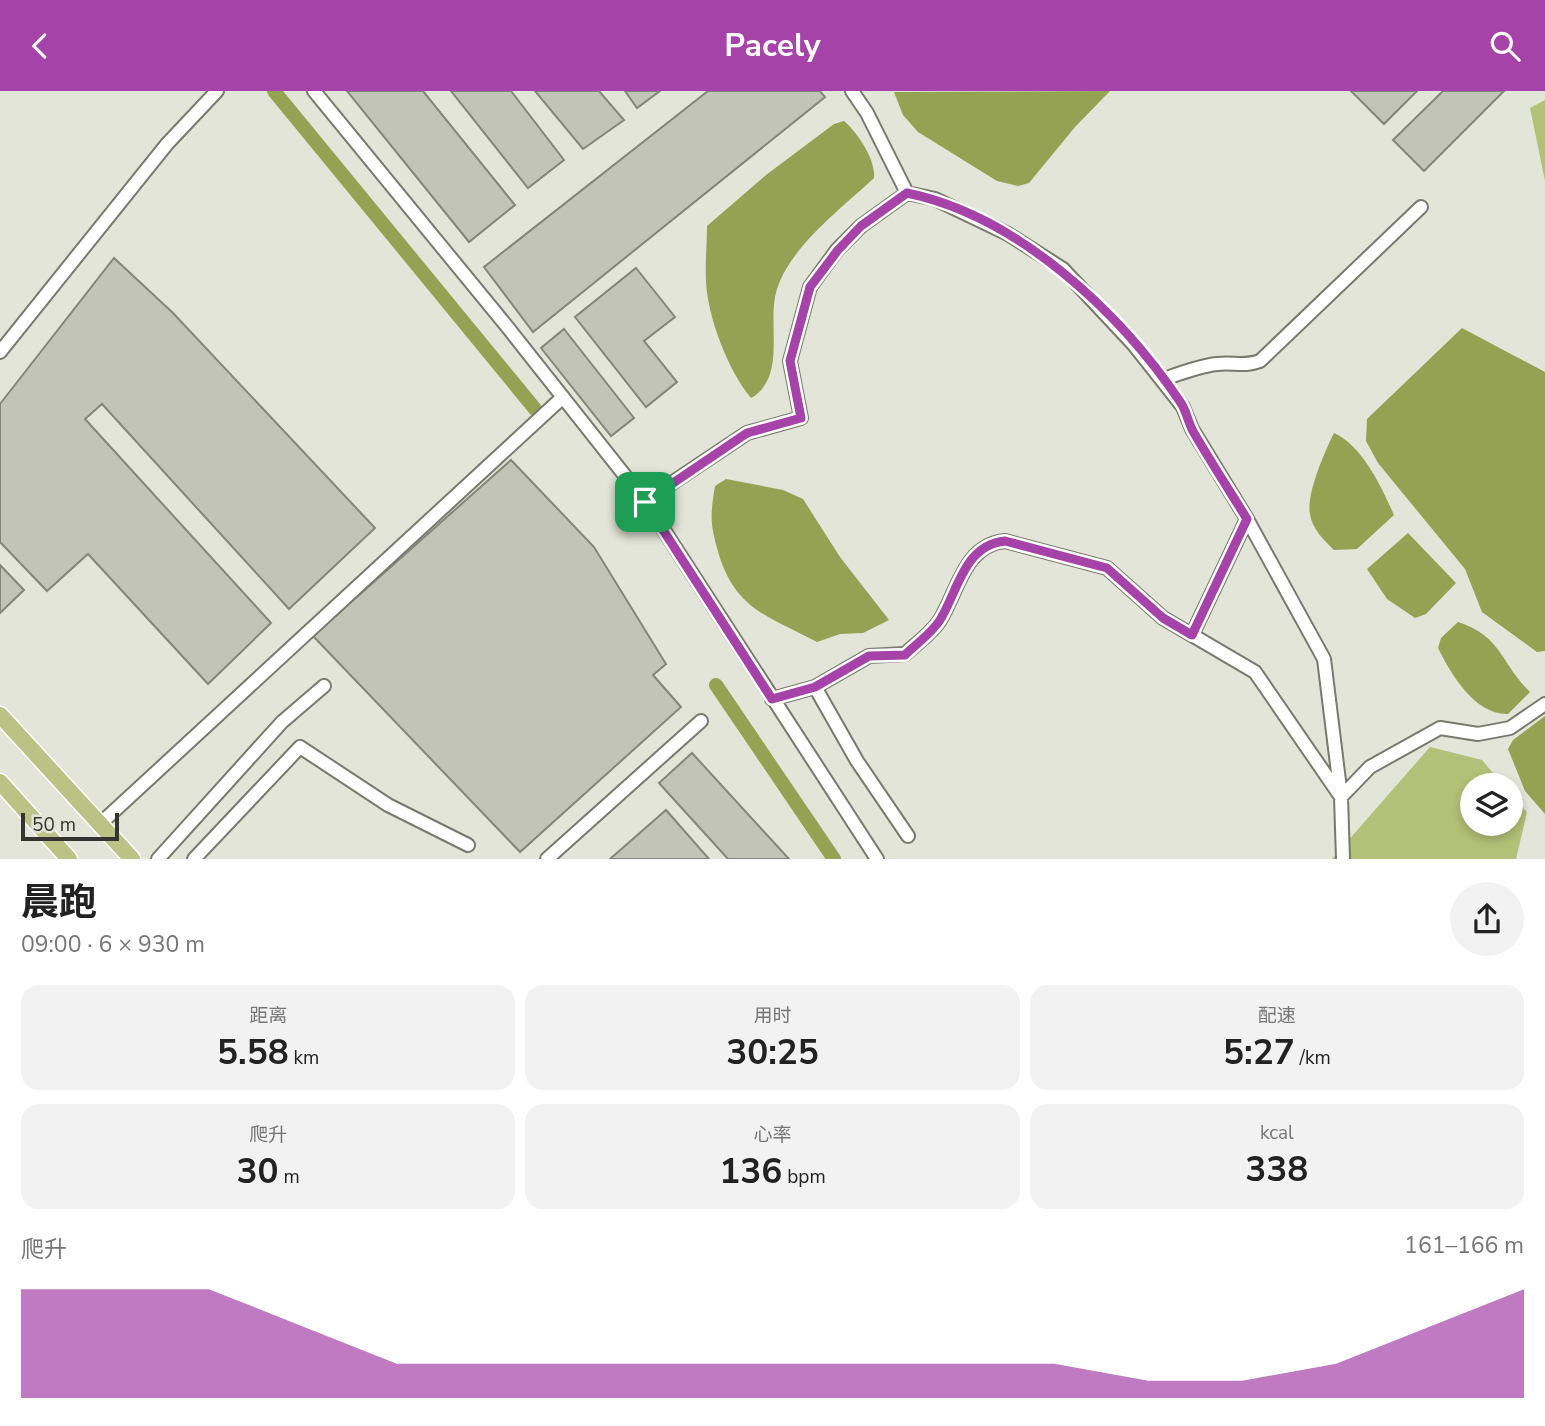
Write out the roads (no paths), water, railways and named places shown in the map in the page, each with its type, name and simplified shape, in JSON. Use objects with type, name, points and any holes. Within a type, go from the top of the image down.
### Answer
[{"type":"main road","points":[[0,715],[132,859]]},
{"type":"main road","points":[[0,782],[69,859]]},
{"type":"street","points":[[0,352],[167,144],[217,91]]},
{"type":"street","points":[[314,91],[645,502],[877,859]]},
{"type":"street","points":[[857,93],[907,193]]},
{"type":"street","points":[[645,502],[747,433],[801,418],[790,361],[810,287],[838,250],[861,226],[907,193],[935,199],[998,228],[1063,269],[1164,379],[1183,407],[1192,429],[1247,519],[1324,659],[1341,797],[1343,859]]},
{"type":"street","points":[[1164,379],[1203,366],[1221,363],[1246,366],[1260,361],[1421,207]]},
{"type":"street","points":[[100,824],[563,397]]},
{"type":"street","points":[[1192,635],[1247,519]]},
{"type":"street","points":[[772,699],[815,687],[869,656],[905,655],[939,623],[969,561],[994,542],[1005,541],[1107,568],[1163,618],[1255,672],[1341,797]]},
{"type":"street","points":[[158,859],[282,722],[324,686]]},
{"type":"street","points":[[815,687],[857,761],[908,836]]},
{"type":"street","points":[[1341,797],[1370,767],[1440,728],[1478,734],[1510,728],[1545,703]]},
{"type":"street","points":[[547,859],[701,721]]},
{"type":"street","points":[[194,859],[300,747],[388,805],[468,845]]},
{"type":"waterway","points":[[274,91],[535,409]]},
{"type":"waterway","points":[[716,685],[834,859]]}]
